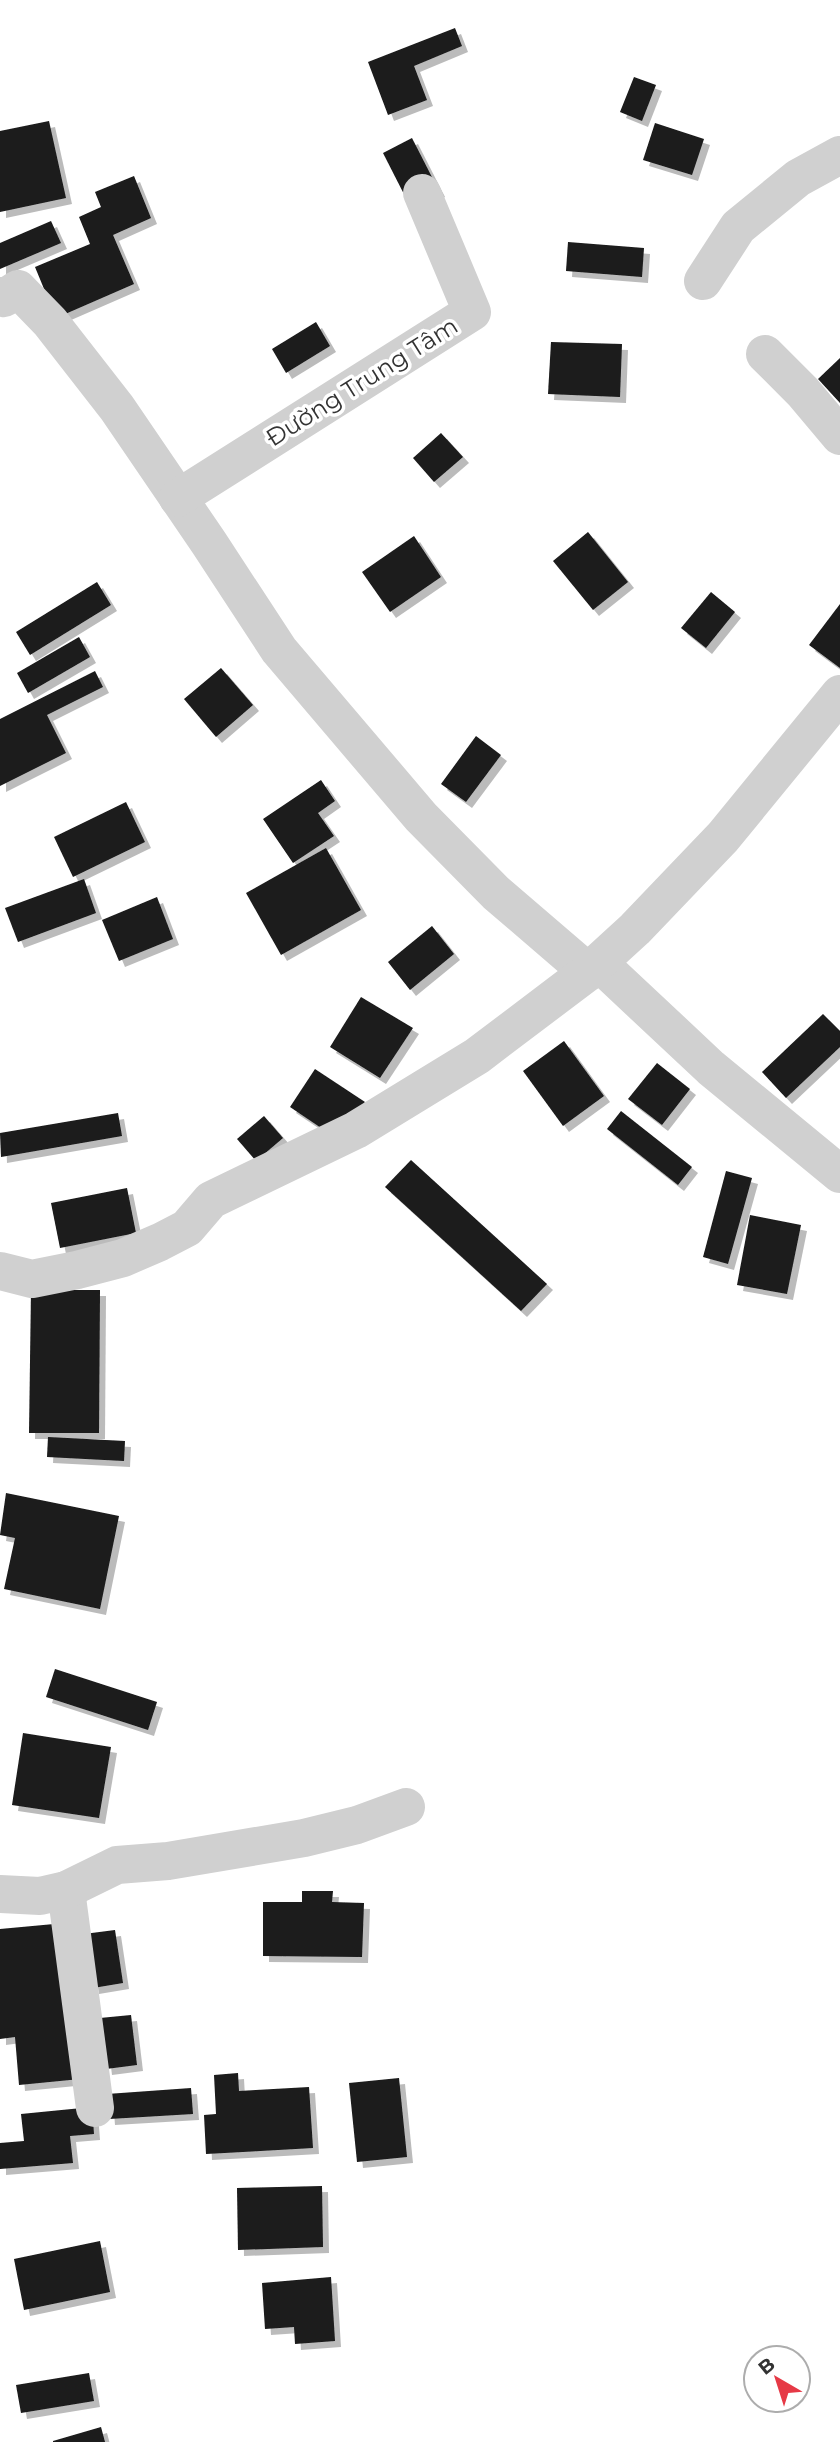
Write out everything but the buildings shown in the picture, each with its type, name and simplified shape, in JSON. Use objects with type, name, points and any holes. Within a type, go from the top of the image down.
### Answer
[{"type":"street","points":[[703,281],[738,227],[798,178],[840,155]]},
{"type":"street","name":"Đường Trung Tâm","points":[[178,498],[472,312],[422,192]]},
{"type":"street","points":[[0,296],[4,298],[18,289],[50,322],[117,408],[279,650],[421,817],[496,893],[593,967],[840,1174]]},
{"type":"street","points":[[765,354],[803,392],[840,436]]},
{"type":"street","points":[[0,1271],[32,1279],[122,1258],[187,1228],[212,1200],[356,1130],[444,1078],[593,967],[635,929],[723,837],[840,694]]},
{"type":"street","points":[[0,1894],[40,1896],[66,1890],[117,1865],[168,1861],[304,1838],[357,1825],[406,1807]]},
{"type":"street","points":[[66,1890],[95,2108]]}]
